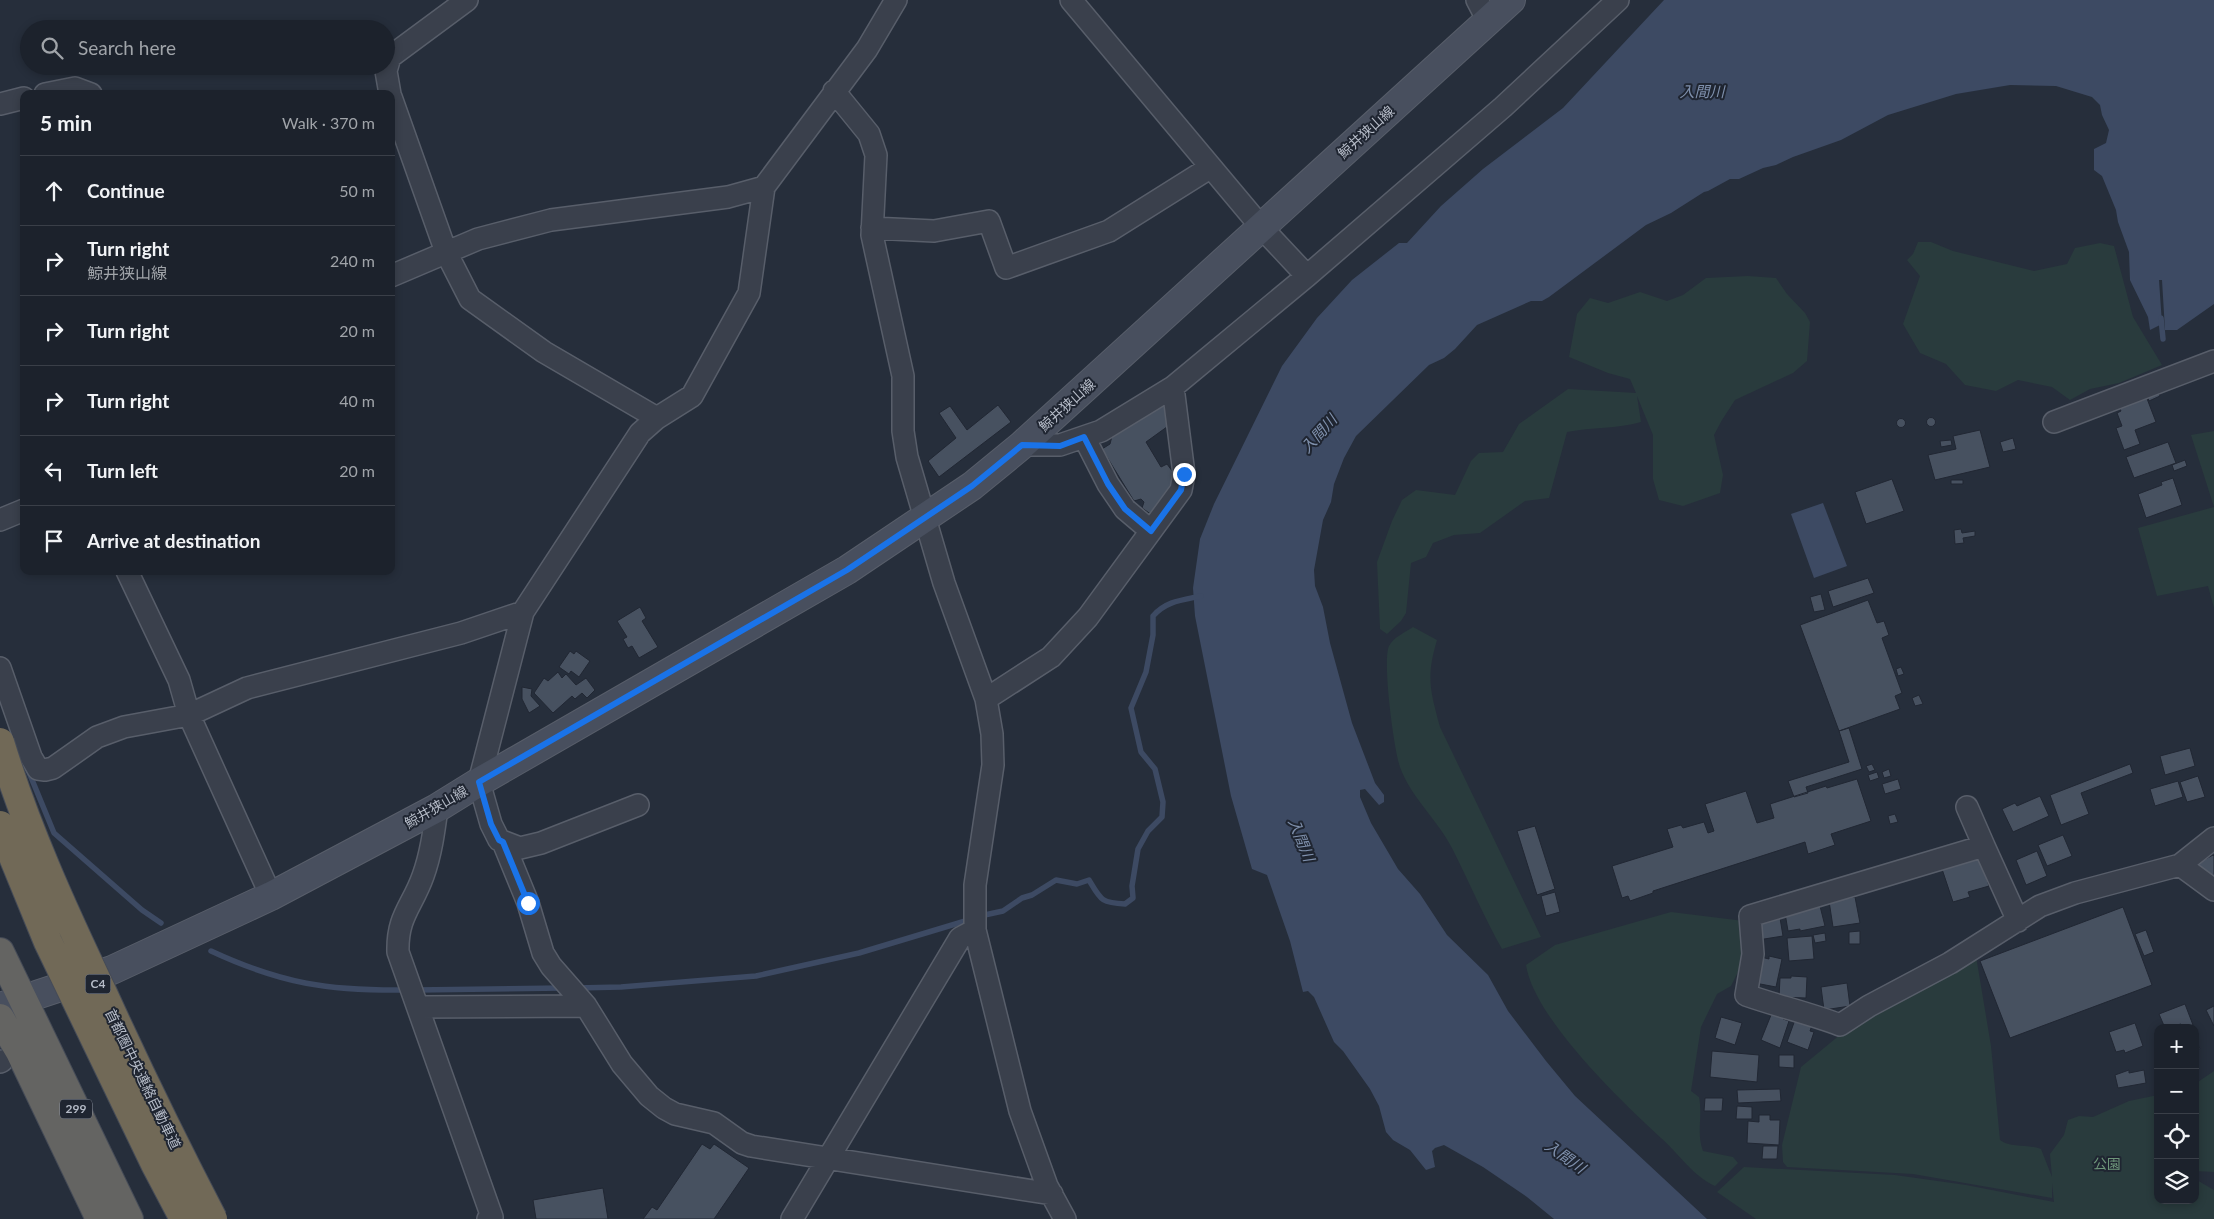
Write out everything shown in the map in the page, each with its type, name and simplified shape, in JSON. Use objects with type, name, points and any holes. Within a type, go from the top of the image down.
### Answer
[{"type":"highway","name":"首都圏中央連絡自動車道","points":[[0,742],[17,798],[64,912],[164,1125],[214,1219]]},
{"type":"highway","name":"首都圏中央連絡自動車道","points":[[0,825],[48,942],[155,1164],[184,1219]]},
{"type":"highway","name":"299","points":[[0,952],[11,1002],[129,1219]]},
{"type":"highway","name":"299","points":[[0,1018],[20,1052],[100,1219]]},
{"type":"main road","name":"鯨井狭山線","points":[[11,1002],[112,970],[271,896],[437,808],[847,570],[926,519],[972,486],[1022,445],[1262,228],[1482,10],[1511,0]]},
{"type":"street","points":[[638,805],[541,843],[520,848],[499,840],[491,824],[479,782],[524,612],[640,433],[657,418],[692,396],[749,293],[764,187],[834,90],[867,49],[896,0]]},
{"type":"street","points":[[1071,0],[1262,228],[1306,276]]},
{"type":"street","points":[[1022,445],[1060,446],[1101,431],[1173,387],[1503,107],[1618,0]]},
{"type":"street","points":[[395,53],[458,3]]},
{"type":"street","points":[[387,75],[389,90]]},
{"type":"street","points":[[64,90],[74,88],[80,90]]},
{"type":"street","points":[[834,90],[869,134],[876,155],[872,228],[877,263],[903,376],[903,431],[907,457],[944,583],[986,699],[992,734],[993,765],[975,885],[975,930],[1020,1111],[1052,1194],[1065,1219]]},
{"type":"street","points":[[0,104],[20,99]]},
{"type":"street","points":[[395,109],[446,252],[470,299],[544,352],[657,418]]},
{"type":"street","points":[[872,228],[934,231],[989,221],[1006,268],[1109,231],[1211,167]]},
{"type":"street","points":[[395,274],[478,239],[551,220],[728,197],[764,187]]},
{"type":"street","points":[[2054,422],[2214,361]]},
{"type":"street","points":[[986,699],[1051,657],[1088,617],[1181,490],[1184,474],[1173,387]]},
{"type":"street","points":[[1084,437],[1108,484],[1125,509],[1151,531]]},
{"type":"street","points":[[0,520],[20,512]]},
{"type":"street","points":[[129,575],[178,680],[189,716],[271,896]]},
{"type":"street","points":[[0,668],[31,757],[38,769],[45,770],[53,768],[97,737],[124,727],[189,716],[247,688],[461,633],[524,612]]},
{"type":"street","points":[[1967,807],[2018,921]]},
{"type":"street","points":[[437,808],[430,852],[423,878],[400,925],[398,952],[415,995],[492,1217],[488,1219]]},
{"type":"street","points":[[1984,846],[1750,916],[1753,954],[1746,995],[1779,1007],[1815,1015],[1840,1025],[1869,1006],[1950,963],[2040,906],[2075,893],[2180,865],[2214,838]]},
{"type":"street","points":[[503,842],[528,903],[543,953],[551,966],[586,1006],[622,1064],[649,1096],[664,1108],[675,1114],[714,1124],[742,1143],[751,1146],[1052,1194]]},
{"type":"street","points":[[2180,865],[2214,890]]},
{"type":"street","points":[[792,1219],[960,938],[975,930]]},
{"type":"street","points":[[415,995],[586,1006]]},
{"type":"green space","points":[[1918,242],[1931,242],[1953,251],[2034,271],[2067,264],[2075,248],[2100,243],[2114,246],[2133,317],[2162,365],[2119,383],[2090,389],[2070,400],[2052,387],[2018,380],[1996,391],[1965,385],[1946,364],[1920,353],[1903,324],[1920,276],[1907,260],[1913,254]]},
{"type":"green space","points":[[1748,276],[1776,278],[1787,294],[1805,313],[1810,322],[1807,361],[1793,373],[1735,400],[1714,435],[1723,475],[1720,493],[1683,506],[1659,500],[1653,479],[1653,435],[1637,396],[1641,422],[1623,426],[1567,432],[1549,498],[1525,501],[1480,533],[1454,535],[1433,543],[1426,557],[1411,563],[1406,613],[1401,621],[1387,634],[1380,629],[1377,562],[1402,500],[1416,490],[1455,495],[1471,461],[1479,453],[1503,452],[1519,424],[1568,389],[1636,393],[1630,379],[1608,373],[1569,357],[1577,314],[1590,298],[1608,303],[1640,292],[1667,301],[1683,295],[1706,278]]},
{"type":"green space","points":[[2214,431],[2214,507],[2191,435]]},
{"type":"green space","points":[[2214,507],[2214,608],[2208,586],[2157,596],[2138,528]]},
{"type":"green space","points":[[1413,627],[1437,640],[1430,674],[1432,693],[1440,727],[1541,937],[1502,949],[1447,839],[1411,789],[1400,767],[1390,706],[1387,655],[1389,646],[1394,640]]},
{"type":"green space","points":[[1671,912],[1744,921],[1747,954],[1731,986],[1717,994],[1701,1027],[1691,1091],[1699,1097],[1700,1138],[1703,1151],[1733,1157],[1738,1163],[1715,1186],[1693,1171],[1581,1058],[1545,1009],[1532,986],[1526,965],[1555,945]]},
{"type":"green space","name":"公園","points":[[1976,956],[1991,1046],[2000,1140],[2009,1144],[2041,1149],[2052,1177],[2050,1154],[2064,1135],[2068,1120],[2079,1116],[2093,1117],[2129,1101],[2154,1096],[2154,1204],[2199,1204],[2199,1181],[2214,1190],[2214,1219],[1756,1219],[1717,1192],[1744,1167],[1895,1175],[1966,1185],[2054,1202],[2052,1183],[2052,1198],[1913,1174],[1787,1167],[1783,1162],[1782,1145],[1801,1067],[1841,1034]]},
{"type":"green space","points":[[2214,1071],[2214,1172],[2199,1171],[2199,1081]]},
{"type":"water","name":"入間川","points":[[1664,0],[2214,0],[2214,304],[2177,330],[2165,330],[2162,280],[2159,280],[2162,324],[2150,330],[2148,317],[2130,280],[2129,252],[2118,222],[2116,210],[2102,176],[2094,170],[2094,149],[2106,143],[2109,130],[2102,115],[2100,105],[2092,97],[2056,86],[2010,85],[1956,94],[1888,115],[1841,140],[1776,165],[1763,168],[1739,179],[1730,179],[1704,192],[1671,213],[1646,225],[1549,297],[1542,301],[1531,301],[1477,325],[1455,349],[1444,358],[1429,365],[1356,436],[1344,458],[1334,484],[1331,502],[1323,520],[1314,570],[1315,586],[1323,607],[1330,643],[1352,723],[1375,783],[1384,795],[1384,802],[1379,805],[1365,789],[1360,790],[1360,797],[1371,823],[1398,869],[1420,894],[1447,935],[1488,975],[1508,1011],[1575,1096],[1707,1219],[1554,1219],[1527,1197],[1483,1167],[1444,1145],[1432,1151],[1435,1167],[1426,1170],[1410,1150],[1393,1140],[1386,1132],[1379,1106],[1370,1089],[1343,1051],[1334,1042],[1314,997],[1308,991],[1303,992],[1290,941],[1267,875],[1252,869],[1231,796],[1195,616],[1193,588],[1200,539],[1214,504],[1282,366],[1317,318],[1352,280],[1399,243],[1407,243],[1441,206],[1483,169],[1563,108]]},
{"type":"water","points":[[1823,503],[1847,566],[1814,578],[1791,514]]},
{"type":"building","points":[[2157,388],[2160,396],[2149,401],[2146,392]]},
{"type":"building","points":[[2146,396],[2156,422],[2135,430],[2140,444],[2124,450],[2116,428],[2122,426],[2117,413],[2121,411],[2119,407]]},
{"type":"building","points":[[998,405],[1011,422],[939,477],[928,461],[956,438],[939,413],[950,406],[967,430]]},
{"type":"building","points":[[1157,406],[1165,406],[1171,424],[1146,442],[1161,467],[1167,464],[1178,479],[1152,515],[1142,508],[1144,502],[1141,499],[1134,501],[1102,449],[1110,444],[1112,436]]},
{"type":"building","points":[[1931,417],[1936,422],[1931,427],[1926,422]]},
{"type":"building","points":[[1901,418],[1906,423],[1901,428],[1896,423]]},
{"type":"building","points":[[1980,430],[1990,467],[1935,480],[1928,455],[1956,449],[1953,436]]},
{"type":"building","points":[[2013,438],[2016,449],[2003,452],[2000,442]]},
{"type":"building","points":[[1951,440],[1952,445],[1941,447],[1940,441]]},
{"type":"building","points":[[2168,442],[2176,463],[2134,478],[2126,457]]},
{"type":"building","points":[[2185,460],[2187,466],[2174,471],[2172,465]]},
{"type":"building","points":[[2173,478],[2182,505],[2146,518],[2138,494],[2162,485],[2161,482]]},
{"type":"building","points":[[1892,479],[1904,511],[1866,524],[1855,492]]},
{"type":"building","points":[[1951,480],[1963,480],[1963,484],[1951,484]]},
{"type":"building","points":[[1961,529],[1962,533],[1975,531],[1975,536],[1963,538],[1964,543],[1955,544],[1954,530]]},
{"type":"building","points":[[1868,578],[1874,593],[1833,607],[1828,591]]},
{"type":"building","points":[[1821,594],[1825,610],[1814,612],[1810,597]]},
{"type":"building","points":[[1868,600],[1877,623],[1884,621],[1889,635],[1882,638],[1902,693],[1895,696],[1900,709],[1839,731],[1800,625]]},
{"type":"building","points":[[640,607],[646,618],[642,621],[658,647],[639,658],[632,646],[628,648],[623,639],[627,637],[617,621]]},
{"type":"building","points":[[570,651],[574,654],[576,651],[590,661],[579,677],[571,671],[569,674],[559,667]]},
{"type":"building","points":[[1901,667],[1904,674],[1898,676],[1896,669]]},
{"type":"building","points":[[558,672],[562,678],[566,674],[576,685],[586,678],[595,690],[587,698],[582,693],[575,699],[572,696],[553,713],[534,693],[544,678],[548,681]]},
{"type":"building","points":[[522,687],[532,689],[531,696],[540,706],[529,713],[522,699]]},
{"type":"building","points":[[1919,695],[1923,704],[1915,706],[1912,698]]},
{"type":"building","points":[[1849,728],[1862,769],[1806,787],[1808,793],[1794,797],[1788,781],[1849,762],[1839,731]]},
{"type":"building","points":[[2190,748],[2195,766],[2165,775],[2160,756]]},
{"type":"building","points":[[1872,764],[1875,770],[1869,772],[1866,766]]},
{"type":"building","points":[[2130,764],[2133,773],[2081,793],[2089,814],[2061,825],[2050,795]]},
{"type":"building","points":[[1889,769],[1891,776],[1884,778],[1882,772]]},
{"type":"building","points":[[1877,772],[1879,778],[1870,781],[1868,775]]},
{"type":"building","points":[[2198,776],[2205,797],[2187,802],[2180,782]]},
{"type":"building","points":[[1857,779],[1871,821],[1831,834],[1835,845],[1808,854],[1805,842],[1653,891],[1653,893],[1630,901],[1628,896],[1622,898],[1612,866],[1673,847],[1667,829],[1681,825],[1683,828],[1704,822],[1708,833],[1714,831],[1705,804],[1746,791],[1757,823],[1774,818],[1770,804],[1826,786],[1827,788]]},
{"type":"building","points":[[1898,779],[1901,789],[1885,794],[1882,784]]},
{"type":"building","points":[[2178,781],[2183,797],[2155,806],[2150,789]]},
{"type":"building","points":[[2040,796],[2049,816],[2013,832],[2002,809],[2015,803],[2017,806]]},
{"type":"building","points":[[1895,814],[1898,822],[1890,824],[1888,816]]},
{"type":"building","points":[[1535,826],[1555,889],[1537,895],[1517,831]]},
{"type":"building","points":[[2063,835],[2072,856],[2047,866],[2038,845]]},
{"type":"building","points":[[2037,851],[2047,876],[2026,885],[2016,860]]},
{"type":"building","points":[[2213,855],[2214,881],[2207,878],[2198,863]]},
{"type":"building","points":[[1980,857],[1989,886],[1968,892],[1970,897],[1953,902],[1942,869]]},
{"type":"building","points":[[1555,892],[1560,912],[1546,916],[1541,896]]},
{"type":"building","points":[[1855,897],[1860,923],[1833,927],[1829,901]]},
{"type":"building","points":[[1820,906],[1825,926],[1800,931],[1800,929],[1788,931],[1785,913]]},
{"type":"building","points":[[2123,907],[2152,985],[2010,1038],[1980,961]]},
{"type":"building","points":[[1780,918],[1783,936],[1758,940],[1755,922]]},
{"type":"building","points":[[2146,930],[2154,952],[2144,956],[2135,934]]},
{"type":"building","points":[[1860,931],[1860,944],[1849,944],[1849,932]]},
{"type":"building","points":[[1825,933],[1826,941],[1815,943],[1813,935]]},
{"type":"building","points":[[1812,936],[1814,959],[1789,961],[1787,938]]},
{"type":"building","points":[[1769,956],[1782,959],[1776,987],[1755,983],[1761,957],[1769,959]]},
{"type":"building","points":[[1791,976],[1807,977],[1806,998],[1779,997],[1780,978],[1791,978]]},
{"type":"building","points":[[1847,983],[1850,1006],[1824,1010],[1821,987]]},
{"type":"building","points":[[2185,1004],[2193,1024],[2163,1024],[2159,1014]]},
{"type":"building","points":[[2214,1006],[2214,1026],[2206,1010]]},
{"type":"building","points":[[1773,1010],[1784,1015],[1783,1019],[1789,1021],[1780,1048],[1761,1040]]},
{"type":"building","points":[[1721,1017],[1742,1023],[1735,1045],[1715,1038]]},
{"type":"building","points":[[1796,1017],[1812,1025],[1810,1031],[1814,1032],[1808,1050],[1787,1042]]},
{"type":"building","points":[[2135,1023],[2143,1046],[2125,1053],[2124,1050],[2116,1052],[2109,1032]]},
{"type":"building","points":[[1712,1051],[1759,1055],[1757,1082],[1710,1077]]},
{"type":"building","points":[[1779,1055],[1794,1055],[1794,1068],[1779,1067]]},
{"type":"building","points":[[2129,1070],[2129,1073],[2144,1070],[2146,1083],[2118,1088],[2115,1075]]},
{"type":"building","points":[[1780,1089],[1781,1101],[1738,1103],[1737,1090]]},
{"type":"building","points":[[1705,1098],[1723,1098],[1722,1111],[1704,1111]]},
{"type":"building","points":[[1737,1106],[1752,1107],[1752,1119],[1736,1119]]},
{"type":"building","points":[[1759,1115],[1770,1115],[1770,1120],[1780,1120],[1779,1145],[1747,1143],[1748,1121],[1759,1122]]},
{"type":"building","points":[[702,1144],[710,1149],[714,1144],[749,1168],[714,1219],[643,1219],[652,1207],[657,1210]]},
{"type":"building","points":[[1763,1146],[1778,1146],[1777,1159],[1762,1159]]},
{"type":"building","points":[[603,1188],[608,1219],[536,1219],[533,1200]]},
{"type":"waterway","points":[[2161,318],[2163,339]]},
{"type":"waterway","points":[[980,916],[1003,911],[1022,898],[1032,895],[1056,880],[1077,884],[1089,880],[1099,896],[1111,903],[1125,904],[1133,898],[1132,886],[1138,849],[1148,831],[1162,817],[1163,802],[1155,769],[1141,752],[1131,708],[1146,672],[1153,635],[1153,616],[1169,604],[1201,596]]},
{"type":"waterway","points":[[28,770],[54,833],[142,910],[161,923]]},
{"type":"waterway","points":[[576,988],[621,987],[756,976],[859,953],[972,919]]},
{"type":"waterway","points":[[211,951],[261,971],[306,983],[353,989],[407,990]]},
{"type":"waterway","points":[[416,990],[562,988]]},
{"type":"route","points":[[528,903],[503,842],[499,840],[491,824],[479,782],[847,570],[926,519],[972,486],[1022,445],[1060,446],[1084,437],[1108,484],[1125,509],[1151,531],[1181,490],[1184,474]]}]
